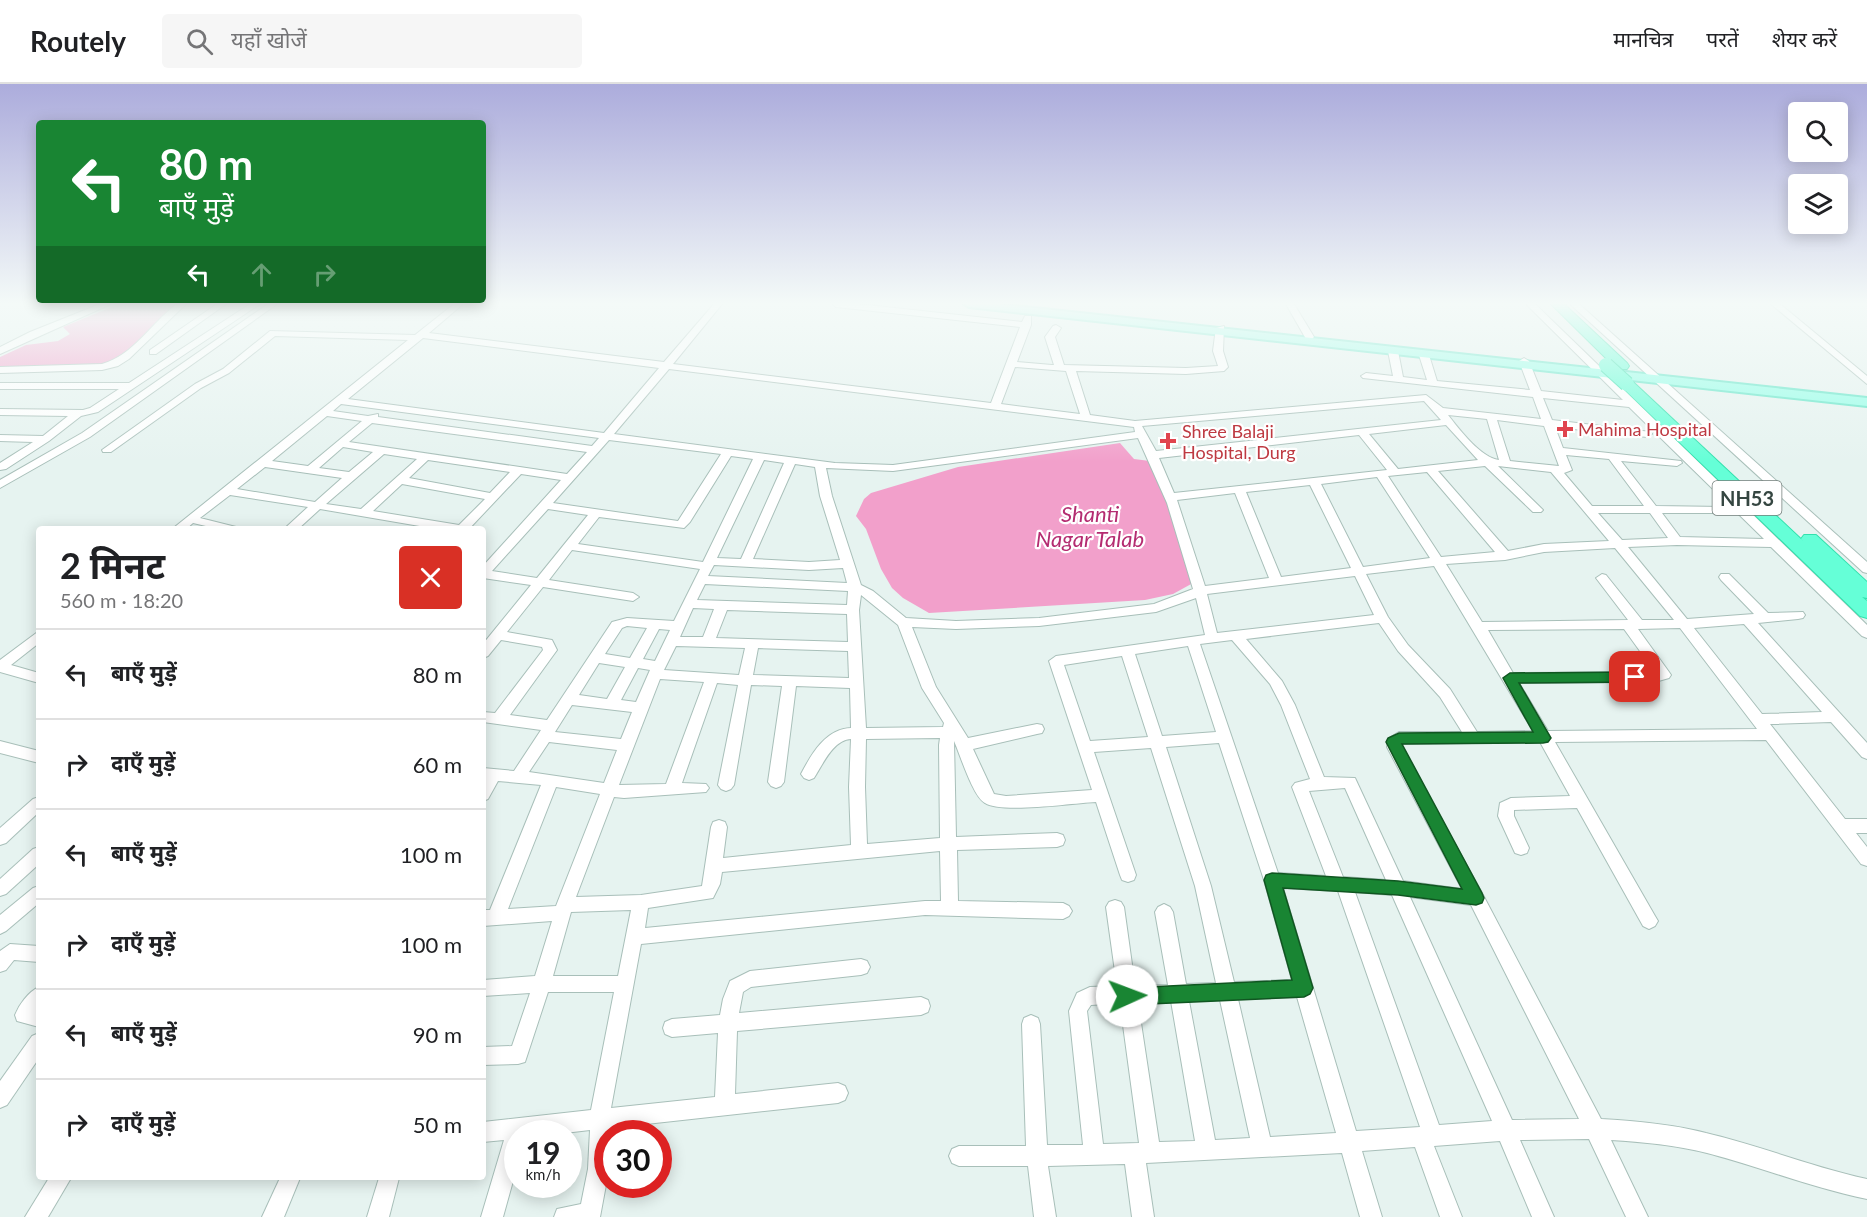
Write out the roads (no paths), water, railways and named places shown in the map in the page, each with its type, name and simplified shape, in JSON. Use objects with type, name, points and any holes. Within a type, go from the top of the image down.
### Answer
[{"type":"highway","name":"NH53","points":[[1589,357],[1600,369],[1645,380],[1867,612]]},
{"type":"highway","name":"NH53","points":[[1612,357],[1622,366],[1645,380],[1867,592]]},
{"type":"main road","points":[[1448,357],[1600,369],[1645,380],[1796,392],[1867,402]]},
{"type":"main road","points":[[1474,357],[1525,363]]},
{"type":"main road","points":[[1843,397],[1867,397]]},
{"type":"street","points":[[0,370],[102,367],[116,364],[125,357]]},
{"type":"street","points":[[0,412],[78,413],[94,410],[174,357]]},
{"type":"street","points":[[0,485],[86,435],[198,357]]},
{"type":"street","points":[[107,450],[244,357]]},
{"type":"street","points":[[182,526],[394,357]]},
{"type":"street","points":[[581,357],[995,406],[1086,418],[1138,429],[1153,454],[1169,497],[1201,591],[1212,638]]},
{"type":"street","points":[[486,571],[595,450],[673,357]]},
{"type":"street","points":[[995,406],[1015,357]]},
{"type":"street","points":[[1060,357],[1086,418]]},
{"type":"street","points":[[1012,364],[1065,368],[1186,371],[1221,369],[1223,366],[1220,357]]},
{"type":"street","points":[[1394,357],[1399,379]]},
{"type":"street","points":[[1425,357],[1433,383]]},
{"type":"street","points":[[1587,357],[1631,404],[1867,633]]},
{"type":"street","points":[[1623,357],[1645,380],[1867,569]]},
{"type":"street","points":[[1838,357],[1867,381]]},
{"type":"street","points":[[1169,497],[1487,462],[1566,470],[1525,363]]},
{"type":"street","points":[[1366,376],[1433,383],[1483,404],[1546,422],[1647,434]]},
{"type":"street","points":[[0,386],[129,386],[194,389]]},
{"type":"street","points":[[1440,411],[1537,394],[1631,404]]},
{"type":"street","points":[[340,401],[790,462],[893,468],[1138,429],[1421,398],[1429,400],[1447,422],[1537,510]]},
{"type":"street","points":[[1483,404],[1505,463]]},
{"type":"street","points":[[311,469],[385,407]]},
{"type":"street","points":[[2,467],[45,439],[78,413]]},
{"type":"street","points":[[325,413],[595,450]]},
{"type":"street","points":[[1153,454],[1447,422]]},
{"type":"street","points":[[1361,431],[1394,471]]},
{"type":"street","points":[[0,438],[45,439]]},
{"type":"street","points":[[341,444],[570,478]]},
{"type":"street","points":[[293,526],[380,451]]},
{"type":"street","points":[[1558,451],[1677,463]]},
{"type":"street","points":[[546,505],[680,525],[727,454]]},
{"type":"street","points":[[364,513],[426,456]]},
{"type":"street","points":[[1612,456],[1677,541]]},
{"type":"street","points":[[486,1056],[518,1055],[542,984],[563,909],[640,708],[759,458]]},
{"type":"street","points":[[745,563],[790,462]]},
{"type":"street","points":[[263,463],[352,476]]},
{"type":"street","points":[[820,465],[826,496],[855,587],[854,647],[859,735],[858,850]]},
{"type":"street","points":[[1429,467],[1505,556]]},
{"type":"street","points":[[1555,470],[1683,624],[1867,859]]},
{"type":"street","points":[[464,526],[519,471]]},
{"type":"street","points":[[1380,473],[1440,561],[1480,627],[1649,921]]},
{"type":"street","points":[[401,480],[493,496]]},
{"type":"street","points":[[1314,481],[1382,618],[1403,648],[1444,693],[1473,737]]},
{"type":"street","points":[[1239,489],[1277,582]]},
{"type":"street","points":[[228,491],[443,526]]},
{"type":"street","points":[[1589,509],[1723,510]]},
{"type":"street","points":[[486,649],[596,513]]},
{"type":"street","points":[[190,519],[223,526]]},
{"type":"street","points":[[700,580],[855,587],[869,592],[896,619],[904,622],[956,625],[1039,622],[1156,608],[1201,591],[1440,561],[1505,556],[1544,548],[1677,541],[1773,543]]},
{"type":"street","points":[[569,546],[708,563],[809,566],[847,564]]},
{"type":"street","points":[[486,574],[633,597]]},
{"type":"street","points":[[1725,576],[1764,617]]},
{"type":"street","points":[[1510,678],[1655,677],[1665,675],[1602,578]]},
{"type":"street","points":[[764,607],[772,583]]},
{"type":"street","points":[[688,604],[854,610]]},
{"type":"street","points":[[708,642],[722,605]]},
{"type":"street","points":[[1480,627],[1683,624],[1798,615]]},
{"type":"street","points":[[1128,875],[1056,661],[1212,638],[1382,618]]},
{"type":"street","points":[[1748,620],[1867,753]]},
{"type":"street","points":[[518,777],[616,625],[627,622],[678,626]]},
{"type":"street","points":[[904,622],[929,688],[950,728],[964,746],[985,794],[990,799],[1006,802],[1101,795]]},
{"type":"street","points":[[611,705],[655,625]]},
{"type":"street","points":[[498,635],[542,642],[547,644],[550,650],[499,719]]},
{"type":"street","points":[[1236,635],[1275,681],[1288,705],[1319,783]]},
{"type":"street","points":[[36,638],[0,667],[36,677]]},
{"type":"street","points":[[670,641],[854,647]]},
{"type":"street","points":[[1193,642],[1272,880],[1371,1217]]},
{"type":"street","points":[[726,785],[752,644]]},
{"type":"street","points":[[1128,652],[1203,886],[1262,1147]]},
{"type":"street","points":[[595,658],[712,678],[855,683]]},
{"type":"street","points":[[672,789],[712,678]]},
{"type":"street","points":[[776,783],[790,681]]},
{"type":"street","points":[[568,699],[640,708]]},
{"type":"street","points":[[486,717],[626,745]]},
{"type":"street","points":[[1758,719],[1836,717]]},
{"type":"street","points":[[809,774],[829,743],[843,734],[859,735],[950,728]]},
{"type":"street","points":[[950,728],[946,757],[950,908]]},
{"type":"street","points":[[964,746],[1037,729]]},
{"type":"street","points":[[1637,1217],[1595,1129],[1394,742],[1399,738],[1770,734]]},
{"type":"street","points":[[1085,747],[1225,737]]},
{"type":"street","points":[[0,747],[36,756]]},
{"type":"street","points":[[488,774],[551,780],[608,790],[701,788]]},
{"type":"street","points":[[489,918],[551,780]]},
{"type":"street","points":[[1451,1217],[1427,1136],[1340,884],[1300,787],[1319,783],[1350,782],[1543,1217]]},
{"type":"street","points":[[1521,848],[1506,816],[1506,807],[1511,804],[1581,802]]},
{"type":"street","points":[[0,838],[36,806]]},
{"type":"street","points":[[1841,826],[1867,826]]},
{"type":"street","points":[[489,918],[641,902],[707,892],[712,884],[719,827]]},
{"type":"street","points":[[714,866],[858,850],[950,843],[1057,840]]},
{"type":"street","points":[[0,889],[36,857]]},
{"type":"street","points":[[1272,880],[1398,888],[1476,898]]},
{"type":"street","points":[[0,926],[36,896]]},
{"type":"street","points":[[565,1217],[589,1215],[598,1169],[601,1105],[641,902]]},
{"type":"street","points":[[1115,907],[1127,996],[1142,1152],[1143,1217]]},
{"type":"street","points":[[634,937],[925,908],[1063,911]]},
{"type":"street","points":[[1164,912],[1207,1149]]},
{"type":"street","points":[[3,955],[36,954]]},
{"type":"street","points":[[725,1106],[730,1023],[735,990],[739,984],[750,979],[861,967]]},
{"type":"street","points":[[486,988],[542,984],[625,984]]},
{"type":"street","points":[[1094,1154],[1080,1004],[1090,996],[1304,988]]},
{"type":"street","points":[[36,1000],[24,1015],[36,1017]]},
{"type":"street","points":[[672,1028],[921,1006]]},
{"type":"street","points":[[1031,1024],[1037,1156],[1045,1217]]},
{"type":"street","points":[[0,1098],[36,1046]]},
{"type":"street","points":[[582,1121],[838,1093]]},
{"type":"street","points":[[959,1156],[1037,1156],[1262,1147],[1349,1143],[1505,1130],[1595,1129],[1705,1143],[1815,1178],[1867,1189]]},
{"type":"street","points":[[486,1132],[504,1130]]},
{"type":"street","points":[[492,1217],[504,1175]]},
{"type":"street","points":[[36,1217],[60,1180]]},
{"type":"street","points":[[273,1217],[289,1180]]},
{"type":"street","points":[[378,1217],[388,1180]]},
{"type":"water","points":[[0,357],[117,357],[104,365],[0,369]]},
{"type":"water","name":"Shanti Nagar Talab","points":[[1120,443],[1134,459],[1150,461],[1167,501],[1193,583],[1173,594],[1145,600],[929,613],[903,598],[892,588],[881,569],[866,529],[856,516],[864,499],[871,493],[958,467]]},
{"type":"place","name":"Mahima Hospital","points":[[1565,429]]},
{"type":"place","name":"Shree Balaji Hospital, Durg","points":[[1168,441]]}]
